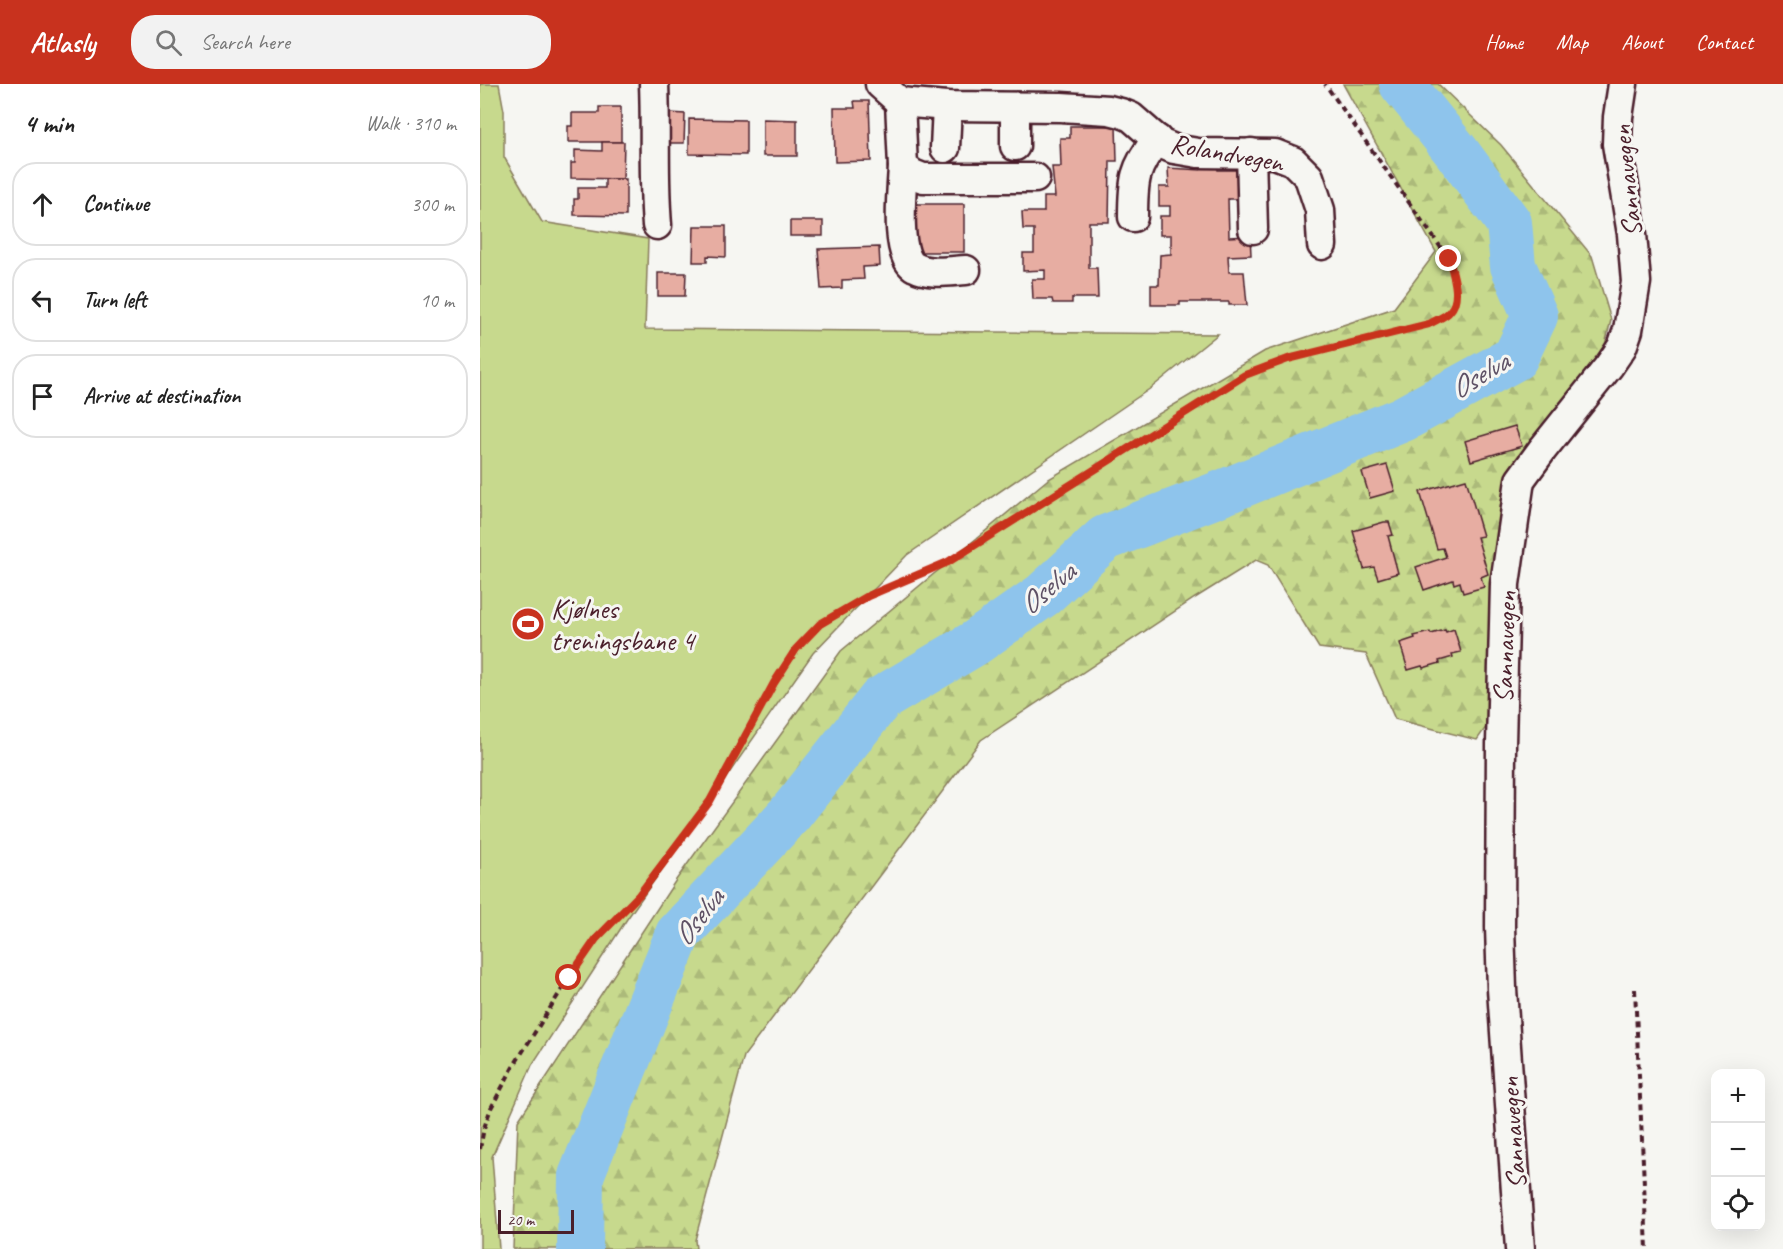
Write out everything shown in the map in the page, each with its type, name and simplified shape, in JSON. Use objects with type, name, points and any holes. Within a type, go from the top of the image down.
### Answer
[{"type":"street","points":[[654,84],[656,123],[654,187],[657,225]]},
{"type":"street","name":"Sannavegen","points":[[1520,1249],[1500,927],[1504,584],[1520,480],[1610,366],[1622,347],[1628,330],[1636,282],[1632,234],[1617,144],[1623,84]]},
{"type":"street","name":"Rolandvegen","points":[[966,270],[928,271],[913,267],[906,259],[901,242],[903,167],[890,93],[947,106],[1061,107],[1109,110],[1131,117],[1157,139],[1174,149],[1198,153],[1275,154],[1293,161],[1309,177],[1320,210],[1322,245]]},
{"type":"street","points":[[945,148],[947,106]]},
{"type":"street","points":[[1015,106],[1015,146]]},
{"type":"street","points":[[1133,217],[1133,188],[1136,172],[1144,156],[1157,139]]},
{"type":"street","points":[[1251,153],[1253,229]]},
{"type":"street","points":[[903,167],[923,178],[1035,178]]},
{"type":"path","points":[[480,1149],[491,1108],[513,1067],[569,978],[596,939],[639,895],[710,801],[774,683],[796,649],[820,624],[868,596],[948,562],[1245,375],[1288,359],[1429,324],[1450,312],[1455,302],[1456,286],[1449,259],[1325,84]]},
{"type":"path","points":[[1635,989],[1647,1249]]},
{"type":"green space","points":[[480,84],[499,84],[504,111],[504,157],[542,222],[648,239],[645,329],[1218,334],[1151,388],[907,555],[813,653],[627,919],[532,1065],[492,1157],[499,1249],[480,1249]]},
{"type":"green space","points":[[1343,84],[1438,84],[1501,145],[1592,256],[1611,320],[1589,412],[1532,490],[1517,557],[1510,693],[1477,740],[1395,719],[1366,654],[1319,648],[1268,565],[1256,560],[981,740],[744,1056],[695,1240],[696,1249],[513,1249],[518,1121],[676,880],[841,651],[1047,480],[1265,351],[1394,308],[1436,252]]},
{"type":"building","points":[[854,101],[869,101],[871,161],[835,162],[834,108],[855,108]]},
{"type":"building","points":[[599,107],[621,107],[621,142],[568,142],[568,126],[572,126],[572,113],[599,113]]},
{"type":"building","points":[[670,113],[685,114],[684,143],[668,143]]},
{"type":"building","points":[[689,119],[746,120],[746,155],[689,154]]},
{"type":"building","points":[[763,119],[797,120],[797,156],[763,156]]},
{"type":"building","points":[[1070,126],[1116,126],[1117,161],[1110,161],[1109,222],[1089,222],[1089,268],[1097,268],[1098,298],[1072,298],[1072,303],[1053,303],[1052,299],[1033,299],[1032,279],[1045,279],[1045,270],[1023,271],[1023,253],[1034,253],[1034,229],[1023,229],[1022,212],[1044,212],[1044,197],[1055,197],[1052,167],[1061,167],[1060,138],[1070,138]]},
{"type":"building","points":[[602,142],[624,142],[623,179],[571,178],[571,163],[575,163],[575,150],[602,151]]},
{"type":"building","points":[[1218,167],[1218,170],[1238,170],[1238,199],[1228,199],[1229,237],[1250,236],[1251,255],[1228,256],[1229,272],[1244,272],[1247,305],[1229,305],[1229,302],[1180,302],[1180,305],[1151,305],[1151,285],[1159,285],[1160,255],[1171,254],[1171,235],[1160,235],[1160,216],[1170,216],[1170,206],[1159,206],[1159,187],[1169,187],[1168,168],[1201,170],[1201,168]]},
{"type":"building","points":[[605,179],[626,179],[626,216],[574,215],[574,199],[578,199],[578,188],[605,188]]},
{"type":"building","points":[[912,204],[964,204],[964,252],[913,252]]},
{"type":"building","points":[[790,221],[823,221],[823,236],[790,236]]},
{"type":"building","points":[[694,226],[726,226],[726,257],[707,256],[707,262],[693,262]]},
{"type":"building","points":[[879,247],[880,266],[863,267],[864,279],[842,280],[842,288],[821,289],[818,249]]},
{"type":"building","points":[[658,273],[686,273],[685,296],[658,296]]},
{"type":"building","points":[[1515,426],[1522,446],[1471,461],[1465,441]]},
{"type":"building","points":[[1387,465],[1395,491],[1370,498],[1362,472]]},
{"type":"building","points":[[1466,479],[1483,536],[1477,537],[1488,574],[1481,577],[1484,587],[1463,593],[1460,582],[1454,584],[1453,580],[1424,590],[1416,567],[1446,557],[1443,548],[1437,549],[1420,492]]},
{"type":"building","points":[[1389,522],[1393,535],[1388,536],[1398,573],[1378,579],[1374,567],[1364,569],[1353,531]]},
{"type":"building","points":[[1454,629],[1461,652],[1452,654],[1453,657],[1439,661],[1440,663],[1408,670],[1400,643],[1415,638],[1414,636]]},
{"type":"waterway","name":"Oselva","points":[[580,1249],[581,1176],[678,934],[790,814],[881,699],[975,643],[1043,595],[1105,538],[1403,419],[1515,358],[1535,316],[1513,266],[1509,223],[1456,151],[1402,84]]},
{"type":"place","name":"Kjølnes treningsbane 4","points":[[528,624]]},
{"type":"route","points":[[569,978],[596,939],[639,895],[710,801],[774,683],[796,649],[820,624],[868,596],[948,562],[1245,375],[1288,359],[1429,324],[1450,312],[1455,302],[1456,286],[1449,259]]}]
